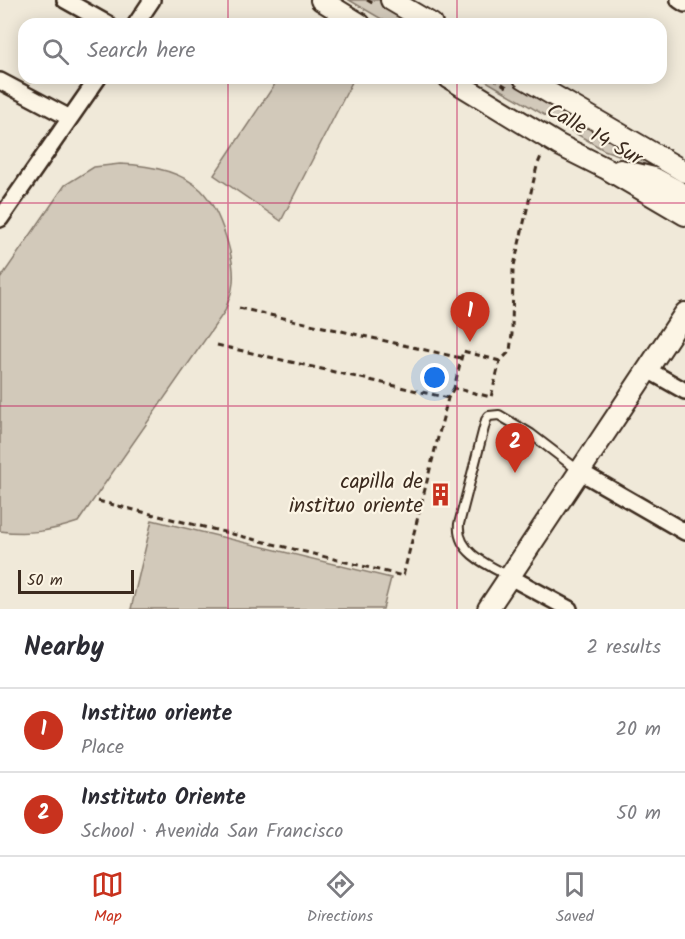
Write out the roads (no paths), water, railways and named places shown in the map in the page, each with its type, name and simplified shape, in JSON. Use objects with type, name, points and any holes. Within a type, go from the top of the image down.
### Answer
[{"type":"main road","points":[[321,0],[350,18]]},
{"type":"main road","points":[[391,0],[422,18]]},
{"type":"main road","name":"Calle 14 Sur","points":[[459,84],[549,139],[605,168],[685,215]]},
{"type":"main road","name":"Calle 14 Sur","points":[[534,84],[685,172]]},
{"type":"main road","points":[[605,168],[625,170],[654,178],[685,195]]},
{"type":"main road","points":[[488,609],[685,313]]},
{"type":"street","points":[[65,0],[97,18]]},
{"type":"street","points":[[140,18],[152,0]]},
{"type":"street","points":[[679,0],[685,4]]},
{"type":"street","points":[[0,81],[70,118]]},
{"type":"street","points":[[2,213],[94,84]]},
{"type":"street","points":[[648,370],[685,391]]},
{"type":"street","points":[[579,471],[685,532]]},
{"type":"street","points":[[510,577],[568,609]]},
{"type":"lane","points":[[510,577],[477,558],[466,549],[458,536],[459,524],[486,420],[489,416],[499,415],[531,434],[579,471]]},
{"type":"place","name":"Instituo oriente","points":[[470,342]]},
{"type":"place","name":"Instituto Oriente","points":[[515,473]]},
{"type":"place","name":"capilla de instituo oriente","points":[[441,494]]}]
